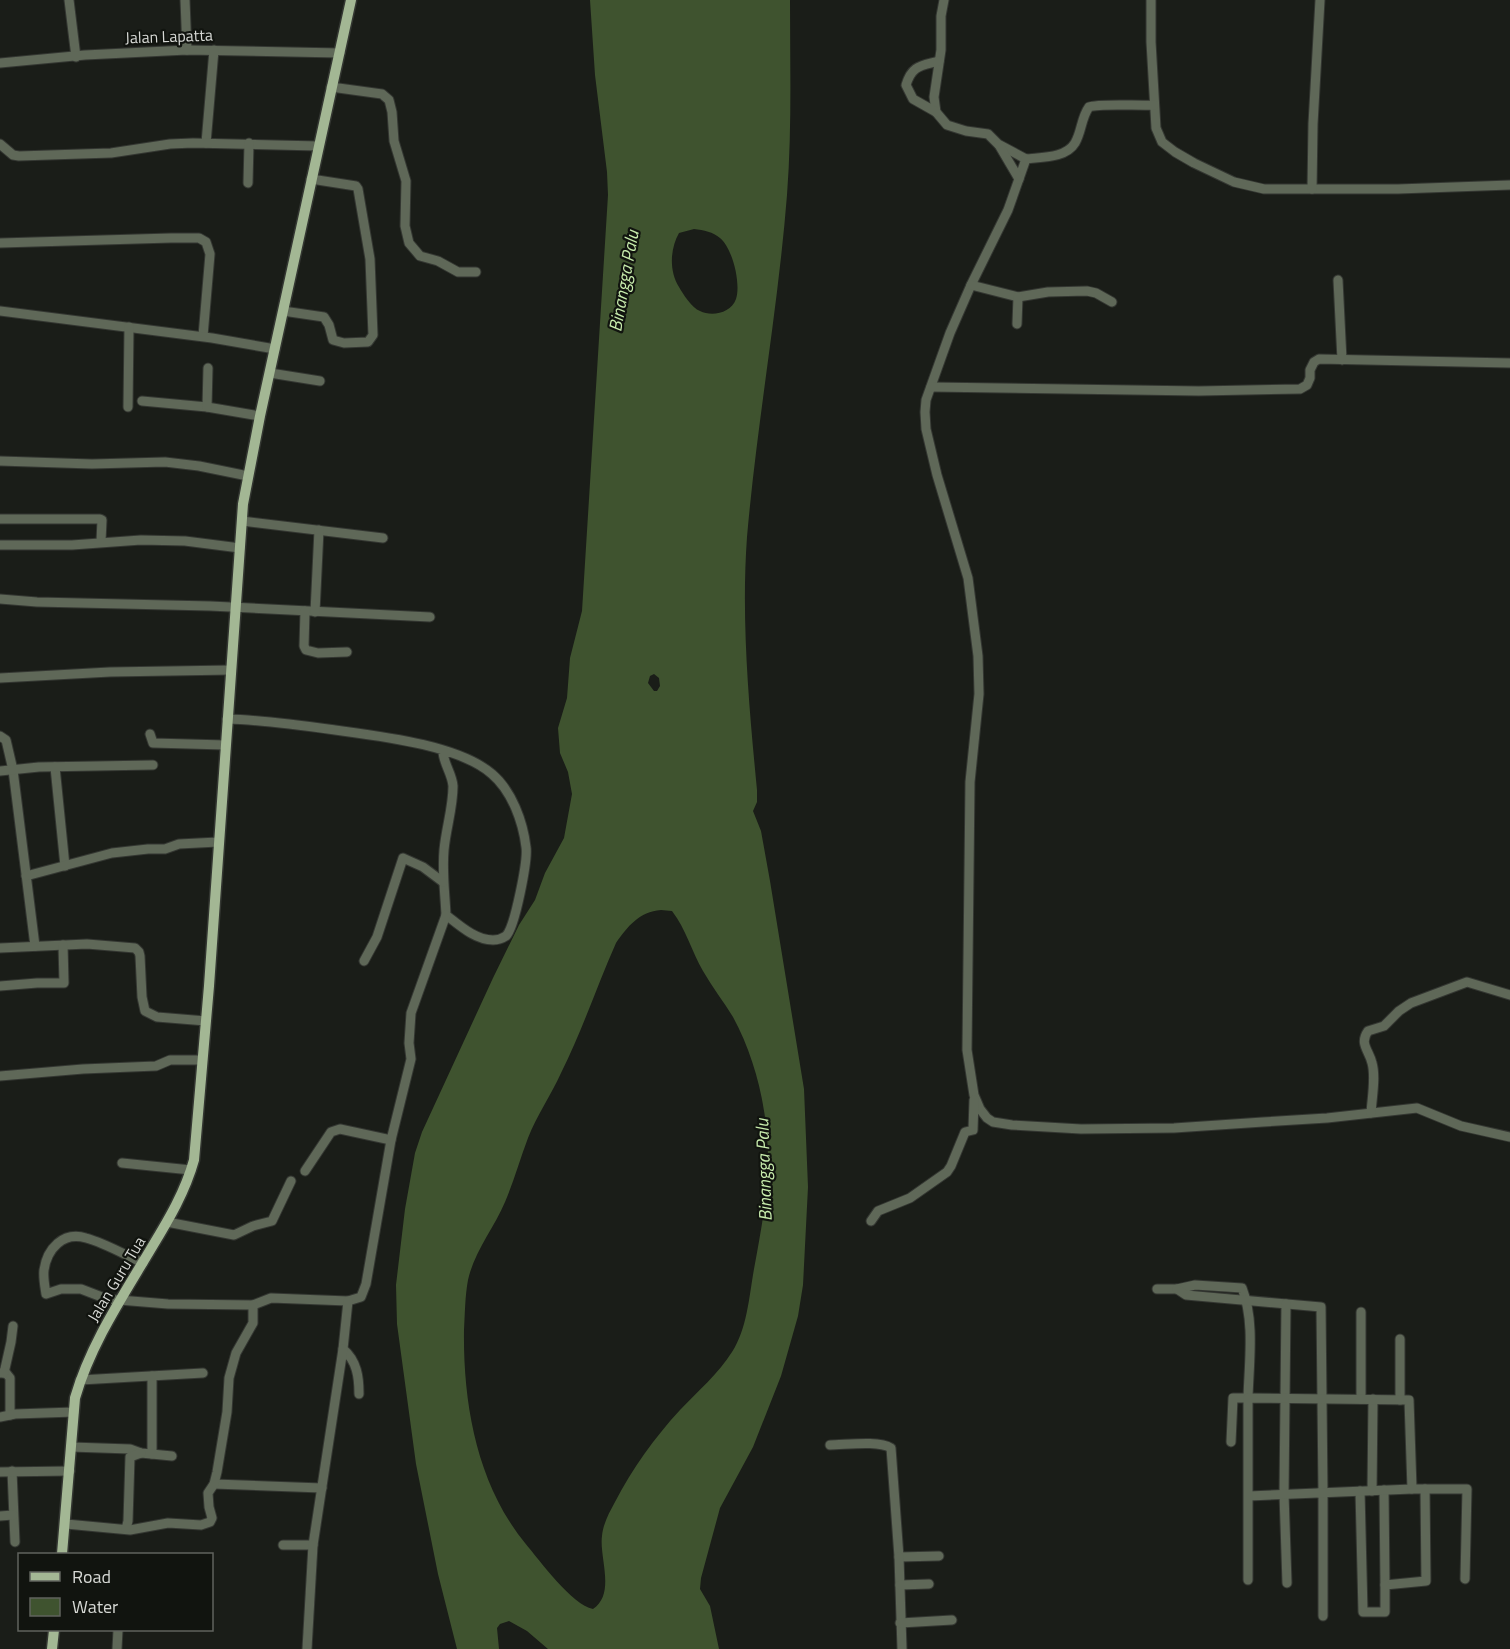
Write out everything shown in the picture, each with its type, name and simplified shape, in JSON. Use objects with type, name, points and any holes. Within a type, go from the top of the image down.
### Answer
[{"type":"main road","name":"Jalan Guru Tua","points":[[62,1553],[75,1398],[80,1380],[87,1360],[120,1300],[167,1222],[194,1160],[242,521],[248,476],[351,0]]},
{"type":"main road","points":[[52,1649],[54,1631]]},
{"type":"street","points":[[69,0],[76,57]]},
{"type":"street","points":[[185,0],[187,50]]},
{"type":"street","points":[[936,112],[934,97],[944,0]]},
{"type":"street","points":[[1151,0],[1156,128],[1162,142],[1194,163],[1243,185],[1264,189],[1434,189],[1510,185]]},
{"type":"street","points":[[1312,189],[1320,0]]},
{"type":"street","name":"Jalan Lapatta","points":[[0,63],[187,50],[340,53]]},
{"type":"street","points":[[206,143],[214,50]]},
{"type":"street","points":[[939,61],[912,70],[906,85],[913,99],[936,112],[947,125],[988,134],[998,144],[1019,179]]},
{"type":"street","points":[[331,87],[382,94],[389,100],[394,141],[407,189],[405,226],[409,243],[420,256],[438,261],[458,272],[476,272]]},
{"type":"street","points":[[998,144],[1026,159],[1063,154],[1075,144],[1083,116],[1089,107],[1154,105]]},
{"type":"street","points":[[248,183],[249,143]]},
{"type":"street","points":[[0,144],[13,155],[19,156],[111,153],[170,144],[249,143],[319,146]]},
{"type":"street","points":[[871,1221],[878,1211],[910,1198],[946,1172],[951,1166],[965,1132],[973,1130],[974,1095],[967,1050],[967,914],[970,884],[970,782],[979,694],[978,656],[968,578],[926,429],[926,400],[971,285],[1008,210],[1026,159]]},
{"type":"street","points":[[283,311],[324,317],[333,340],[338,342],[368,342],[373,335],[370,259],[359,192],[356,186],[311,179]]},
{"type":"street","points":[[0,243],[199,238],[206,242],[210,254],[203,336]]},
{"type":"street","points":[[1338,280],[1342,360]]},
{"type":"street","points":[[971,285],[1018,297],[1048,292],[1087,291],[1112,302]]},
{"type":"street","points":[[1017,324],[1018,297]]},
{"type":"street","points":[[0,312],[203,336],[275,349]]},
{"type":"street","points":[[128,407],[129,327]]},
{"type":"street","points":[[931,387],[1199,391],[1300,389],[1307,385],[1311,378],[1310,370],[1314,362],[1320,359],[1510,363]]},
{"type":"street","points":[[207,407],[208,368]]},
{"type":"street","points":[[270,373],[321,381]]},
{"type":"street","points":[[142,401],[207,407],[260,416]]},
{"type":"street","points":[[0,461],[92,464],[165,462],[248,476]]},
{"type":"street","points":[[0,519],[100,519],[102,520],[101,542]]},
{"type":"street","points":[[242,521],[383,537]]},
{"type":"street","points":[[319,530],[304,646],[306,650],[318,653],[347,652]]},
{"type":"street","points":[[0,544],[72,545],[141,540],[185,541],[240,548]]},
{"type":"street","points":[[0,599],[430,618]]},
{"type":"street","points":[[0,678],[128,671],[231,670]]},
{"type":"street","points":[[227,719],[283,722],[388,738],[443,751],[480,766],[500,782],[512,801],[522,824],[527,850],[519,895],[506,935],[494,940],[487,939],[470,933],[446,915]]},
{"type":"street","points":[[150,734],[153,743],[225,744]]},
{"type":"street","points":[[0,736],[6,740],[13,770],[35,946]]},
{"type":"street","points":[[143,1263],[86,1238],[73,1236],[50,1249],[43,1272],[46,1294],[61,1289],[81,1289],[107,1299],[168,1304],[253,1305],[271,1298],[348,1301],[361,1296],[366,1284],[391,1140],[411,1059],[409,1043],[411,1013],[446,915],[443,882],[444,851],[453,786],[443,751]]},
{"type":"street","points":[[0,771],[55,767],[153,765]]},
{"type":"street","points":[[55,767],[65,866]]},
{"type":"street","points":[[26,876],[112,854],[165,849],[179,844],[218,843]]},
{"type":"street","points":[[364,961],[377,937],[403,858],[417,863],[443,882]]},
{"type":"street","points":[[0,948],[63,945],[135,948],[140,956],[141,997],[146,1011],[157,1017],[206,1021]]},
{"type":"street","points":[[0,986],[64,983],[63,945]]},
{"type":"street","points":[[1371,1113],[1373,1066],[1364,1047],[1368,1031],[1384,1026],[1398,1011],[1411,1003],[1467,982],[1510,995]]},
{"type":"street","points":[[0,1076],[156,1066],[170,1060],[202,1060]]},
{"type":"street","points":[[974,1095],[980,1110],[987,1118],[993,1122],[1012,1125],[1081,1129],[1185,1127],[1328,1118],[1417,1108],[1461,1126],[1510,1137]]},
{"type":"street","points":[[305,1171],[331,1132],[335,1130],[340,1129],[391,1140]]},
{"type":"street","points":[[122,1163],[191,1170]]},
{"type":"street","points":[[167,1222],[225,1235],[237,1235],[253,1226],[272,1221],[291,1181]]},
{"type":"street","points":[[1157,1289],[1177,1289],[1195,1285],[1242,1288],[1247,1301],[1250,1351],[1248,1580]]},
{"type":"street","points":[[307,1649],[313,1545],[343,1349],[348,1301]]},
{"type":"street","points":[[1247,1301],[1321,1307],[1323,1616]]},
{"type":"street","points":[[1286,1304],[1284,1494],[1287,1583]]},
{"type":"street","points":[[66,1524],[136,1529],[168,1523],[208,1524],[212,1518],[208,1492],[214,1484],[227,1412],[232,1362],[253,1323],[253,1305]]},
{"type":"street","points":[[1361,1312],[1362,1399]]},
{"type":"street","points":[[13,1326],[2,1373],[10,1378],[5,1416],[74,1412]]},
{"type":"street","points":[[1400,1339],[1400,1400]]},
{"type":"street","points":[[343,1349],[355,1365],[359,1377],[360,1394]]},
{"type":"street","points":[[80,1380],[202,1373]]},
{"type":"street","points":[[152,1376],[152,1454]]},
{"type":"street","points":[[1231,1442],[1233,1398],[1409,1400],[1412,1489]]},
{"type":"street","points":[[1372,1491],[1373,1399]]},
{"type":"street","points":[[830,1445],[879,1444],[891,1448],[899,1557],[902,1649]]},
{"type":"street","points":[[72,1447],[130,1449],[141,1453],[172,1456]]},
{"type":"street","points":[[126,1529],[130,1457],[141,1453]]},
{"type":"street","points":[[12,1471],[15,1542]]},
{"type":"street","points":[[0,1472],[70,1471]]},
{"type":"street","points":[[214,1484],[322,1488]]},
{"type":"street","points":[[1385,1584],[1426,1581],[1425,1489]]},
{"type":"street","points":[[1249,1496],[1467,1489],[1465,1579]]},
{"type":"street","points":[[1360,1491],[1363,1612],[1385,1612],[1384,1490]]},
{"type":"street","points":[[0,1516],[13,1515]]},
{"type":"street","points":[[283,1545],[313,1545]]},
{"type":"street","points":[[899,1557],[939,1556]]},
{"type":"street","points":[[900,1585],[929,1584]]},
{"type":"street","points":[[900,1623],[952,1620]]},
{"type":"street","points":[[117,1649],[118,1631]]},
{"type":"water","name":"Binangga Palu","points":[[590,0],[790,0],[789,171],[778,280],[751,494],[745,568],[745,632],[757,790],[757,802],[753,811],[761,831],[804,1089],[808,1187],[803,1285],[798,1316],[781,1376],[753,1447],[720,1508],[701,1578],[700,1589],[710,1606],[719,1649],[548,1649],[527,1631],[509,1621],[500,1624],[497,1628],[499,1649],[457,1649],[438,1574],[416,1464],[397,1324],[396,1285],[405,1209],[415,1153],[422,1132],[493,978],[519,925],[535,900],[545,873],[564,838],[572,794],[568,772],[560,753],[558,728],[567,698],[570,658],[582,611],[608,195],[595,75]],"holes":[[[694,229],[714,234],[725,243],[729,250],[735,267],[737,293],[734,304],[726,311],[710,314],[697,309],[688,300],[676,281],[672,267],[672,253],[676,239],[679,233]],[[654,674],[659,678],[660,686],[657,691],[654,691],[648,683],[650,676]],[[653,911],[672,911],[703,971],[733,1017],[749,1052],[764,1108],[768,1147],[767,1179],[749,1302],[737,1343],[720,1368],[653,1442],[613,1506],[602,1536],[604,1594],[593,1609],[585,1606],[566,1591],[525,1543],[495,1495],[484,1469],[476,1442],[466,1386],[464,1358],[466,1298],[468,1280],[479,1250],[505,1202],[525,1146],[569,1057],[616,943],[635,921]]]}]
